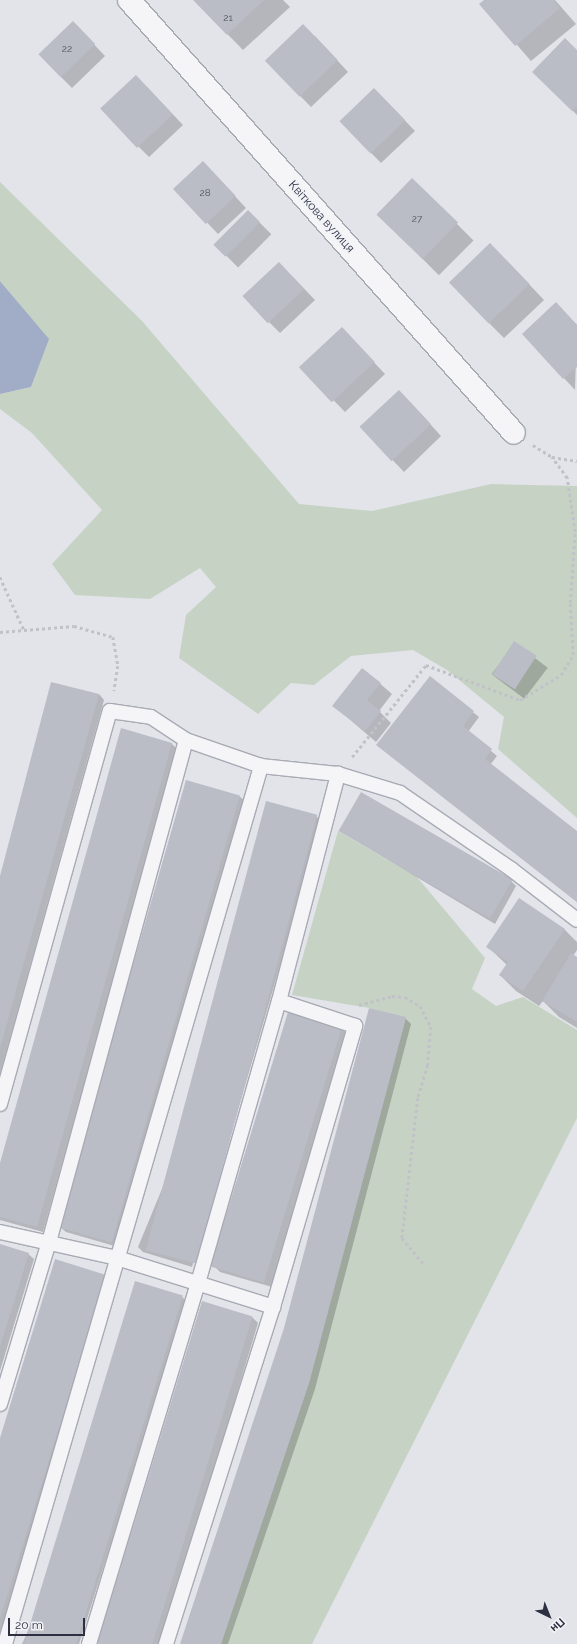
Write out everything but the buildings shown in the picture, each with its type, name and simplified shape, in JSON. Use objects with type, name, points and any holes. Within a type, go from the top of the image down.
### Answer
[{"type":"street","name":"Квіткова вулиця","points":[[129,0],[514,433]]},
{"type":"lane","points":[[0,1104],[110,711],[151,717],[186,740],[261,766],[338,774],[400,794],[511,869],[577,920]]},
{"type":"lane","points":[[0,1404],[49,1242],[186,740]]},
{"type":"lane","points":[[5,1644],[261,766]]},
{"type":"lane","points":[[88,1644],[198,1284],[278,1001],[338,774]]},
{"type":"lane","points":[[166,1644],[273,1307],[355,1026],[278,1001]]},
{"type":"lane","points":[[0,1232],[117,1258],[273,1307]]},
{"type":"path","points":[[338,774],[426,665],[520,700],[562,675],[573,655],[570,603],[576,532],[567,478],[552,457],[514,433]]},
{"type":"path","points":[[552,457],[577,461]]},
{"type":"path","points":[[0,577],[24,630]]},
{"type":"path","points":[[0,632],[74,626],[113,638],[118,666],[110,711]]},
{"type":"path","points":[[359,1004],[392,996],[405,997],[420,1006],[431,1027],[428,1066],[418,1098],[402,1238],[423,1263]]},
{"type":"green space","points":[[0,182],[142,321],[299,504],[372,511],[491,484],[577,486],[577,818],[498,749],[504,717],[447,670],[413,650],[351,656],[314,685],[291,683],[258,714],[179,658],[186,615],[216,587],[200,568],[150,599],[75,595],[52,564],[102,510],[32,433],[0,409],[0,394],[31,387],[48,339],[0,281]]},
{"type":"green space","points":[[338,831],[417,877],[485,958],[472,989],[496,1006],[523,997],[577,1030],[577,1118],[312,1644],[221,1644],[309,1383],[406,1018],[369,1008],[292,995]]},
{"type":"water","points":[[0,281],[49,339],[31,387],[0,394]]}]
